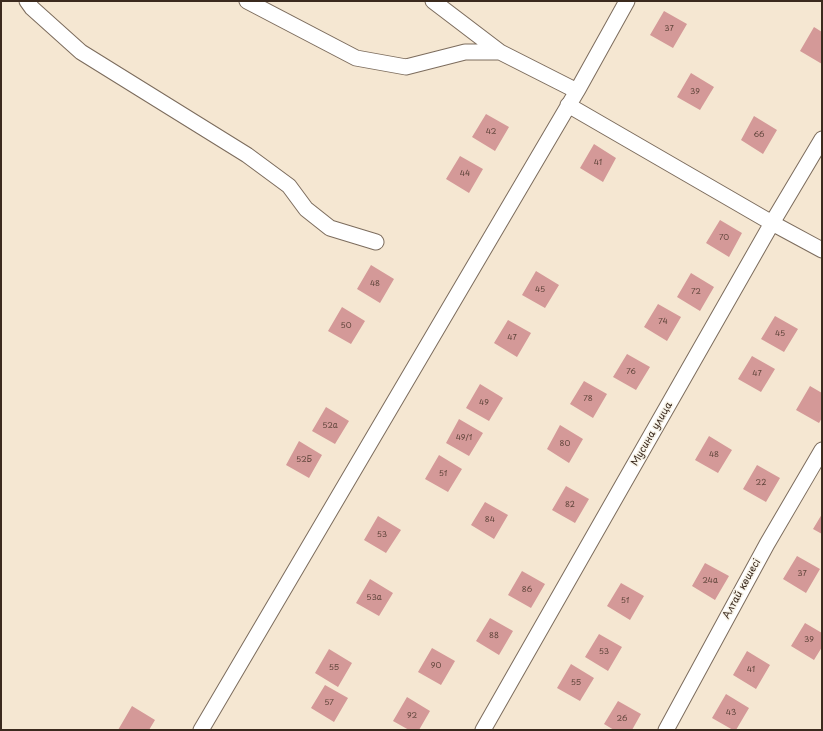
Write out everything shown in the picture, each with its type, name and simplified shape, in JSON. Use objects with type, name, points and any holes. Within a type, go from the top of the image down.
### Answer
[{"type":"street","points":[[27,1],[32,8],[81,52],[247,155],[289,186],[306,209],[330,228],[376,242]]},
{"type":"street","points":[[247,1],[356,58],[406,67],[465,52],[500,52]]},
{"type":"street","points":[[433,1],[500,52],[577,91]]},
{"type":"street","points":[[201,730],[577,91],[627,1]]},
{"type":"street","points":[[568,105],[772,223],[822,250]]},
{"type":"street","name":"Мусина улица","points":[[483,730],[772,223],[822,139]]},
{"type":"street","name":"Алтай көшесі","points":[[666,730],[767,544],[822,450]]},
{"type":"building","points":[[664,11],[687,24],[673,48],[650,35]]},
{"type":"building","points":[[814,27],[822,32],[822,64],[800,51]]},
{"type":"building","points":[[691,73],[714,87],[700,110],[677,97]]},
{"type":"building","points":[[486,114],[509,127],[495,151],[472,137]]},
{"type":"building","points":[[754,116],[777,130],[763,154],[741,140]]},
{"type":"building","points":[[594,144],[616,158],[603,182],[580,168]]},
{"type":"building","points":[[460,156],[483,169],[469,193],[446,179]]},
{"type":"building","points":[[720,220],[742,233],[729,257],[706,243]]},
{"type":"building","points":[[371,265],[394,279],[380,303],[357,289]]},
{"type":"building","points":[[536,271],[559,285],[545,308],[522,295]]},
{"type":"building","points":[[691,273],[714,287],[700,311],[677,297]]},
{"type":"building","points":[[658,304],[681,317],[667,341],[644,327]]},
{"type":"building","points":[[342,307],[365,321],[351,344],[328,331]]},
{"type":"building","points":[[775,316],[798,329],[784,352],[761,339]]},
{"type":"building","points":[[508,320],[531,333],[517,357],[494,343]]},
{"type":"building","points":[[627,354],[650,367],[636,390],[613,377]]},
{"type":"building","points":[[752,356],[775,369],[761,392],[738,379]]},
{"type":"building","points":[[584,381],[607,394],[593,418],[570,404]]},
{"type":"building","points":[[480,384],[503,398],[489,421],[466,408]]},
{"type":"building","points":[[810,386],[822,393],[822,418],[819,423],[796,410]]},
{"type":"building","points":[[326,407],[349,421],[335,444],[312,431]]},
{"type":"building","points":[[459,419],[483,433],[469,456],[446,443]]},
{"type":"building","points":[[560,425],[583,439],[569,463],[547,449]]},
{"type":"building","points":[[709,436],[732,450],[718,473],[695,460]]},
{"type":"building","points":[[299,441],[322,455],[309,478],[286,465]]},
{"type":"building","points":[[439,455],[462,469],[448,492],[425,479]]},
{"type":"building","points":[[757,465],[780,478],[766,502],[743,489]]},
{"type":"building","points":[[566,486],[589,499],[575,523],[552,510]]},
{"type":"building","points":[[485,502],[508,515],[494,539],[471,525]]},
{"type":"building","points":[[822,514],[822,534],[813,529]]},
{"type":"building","points":[[378,516],[401,530],[386,553],[364,540]]},
{"type":"building","points":[[797,556],[820,569],[806,593],[783,579]]},
{"type":"building","points":[[705,563],[729,576],[715,600],[692,586]]},
{"type":"building","points":[[522,571],[545,584],[531,608],[508,595]]},
{"type":"building","points":[[370,579],[393,593],[379,616],[356,603]]},
{"type":"building","points":[[621,583],[644,596],[630,620],[607,606]]},
{"type":"building","points":[[490,618],[513,631],[499,655],[476,641]]},
{"type":"building","points":[[805,623],[822,633],[822,647],[814,660],[791,646]]},
{"type":"building","points":[[599,634],[622,647],[608,671],[585,657]]},
{"type":"building","points":[[432,648],[455,661],[441,685],[418,672]]},
{"type":"building","points":[[329,649],[352,663],[338,687],[315,673]]},
{"type":"building","points":[[747,651],[770,665],[756,689],[733,675]]},
{"type":"building","points":[[571,664],[594,678],[580,701],[557,688]]},
{"type":"building","points":[[325,685],[348,698],[334,722],[311,708]]},
{"type":"building","points":[[726,694],[749,708],[736,730],[733,730],[712,718]]},
{"type":"building","points":[[407,697],[430,711],[419,730],[409,730],[393,721]]},
{"type":"building","points":[[618,701],[641,714],[632,730],[614,730],[604,724]]},
{"type":"building","points":[[132,706],[155,720],[149,730],[118,730]]}]
